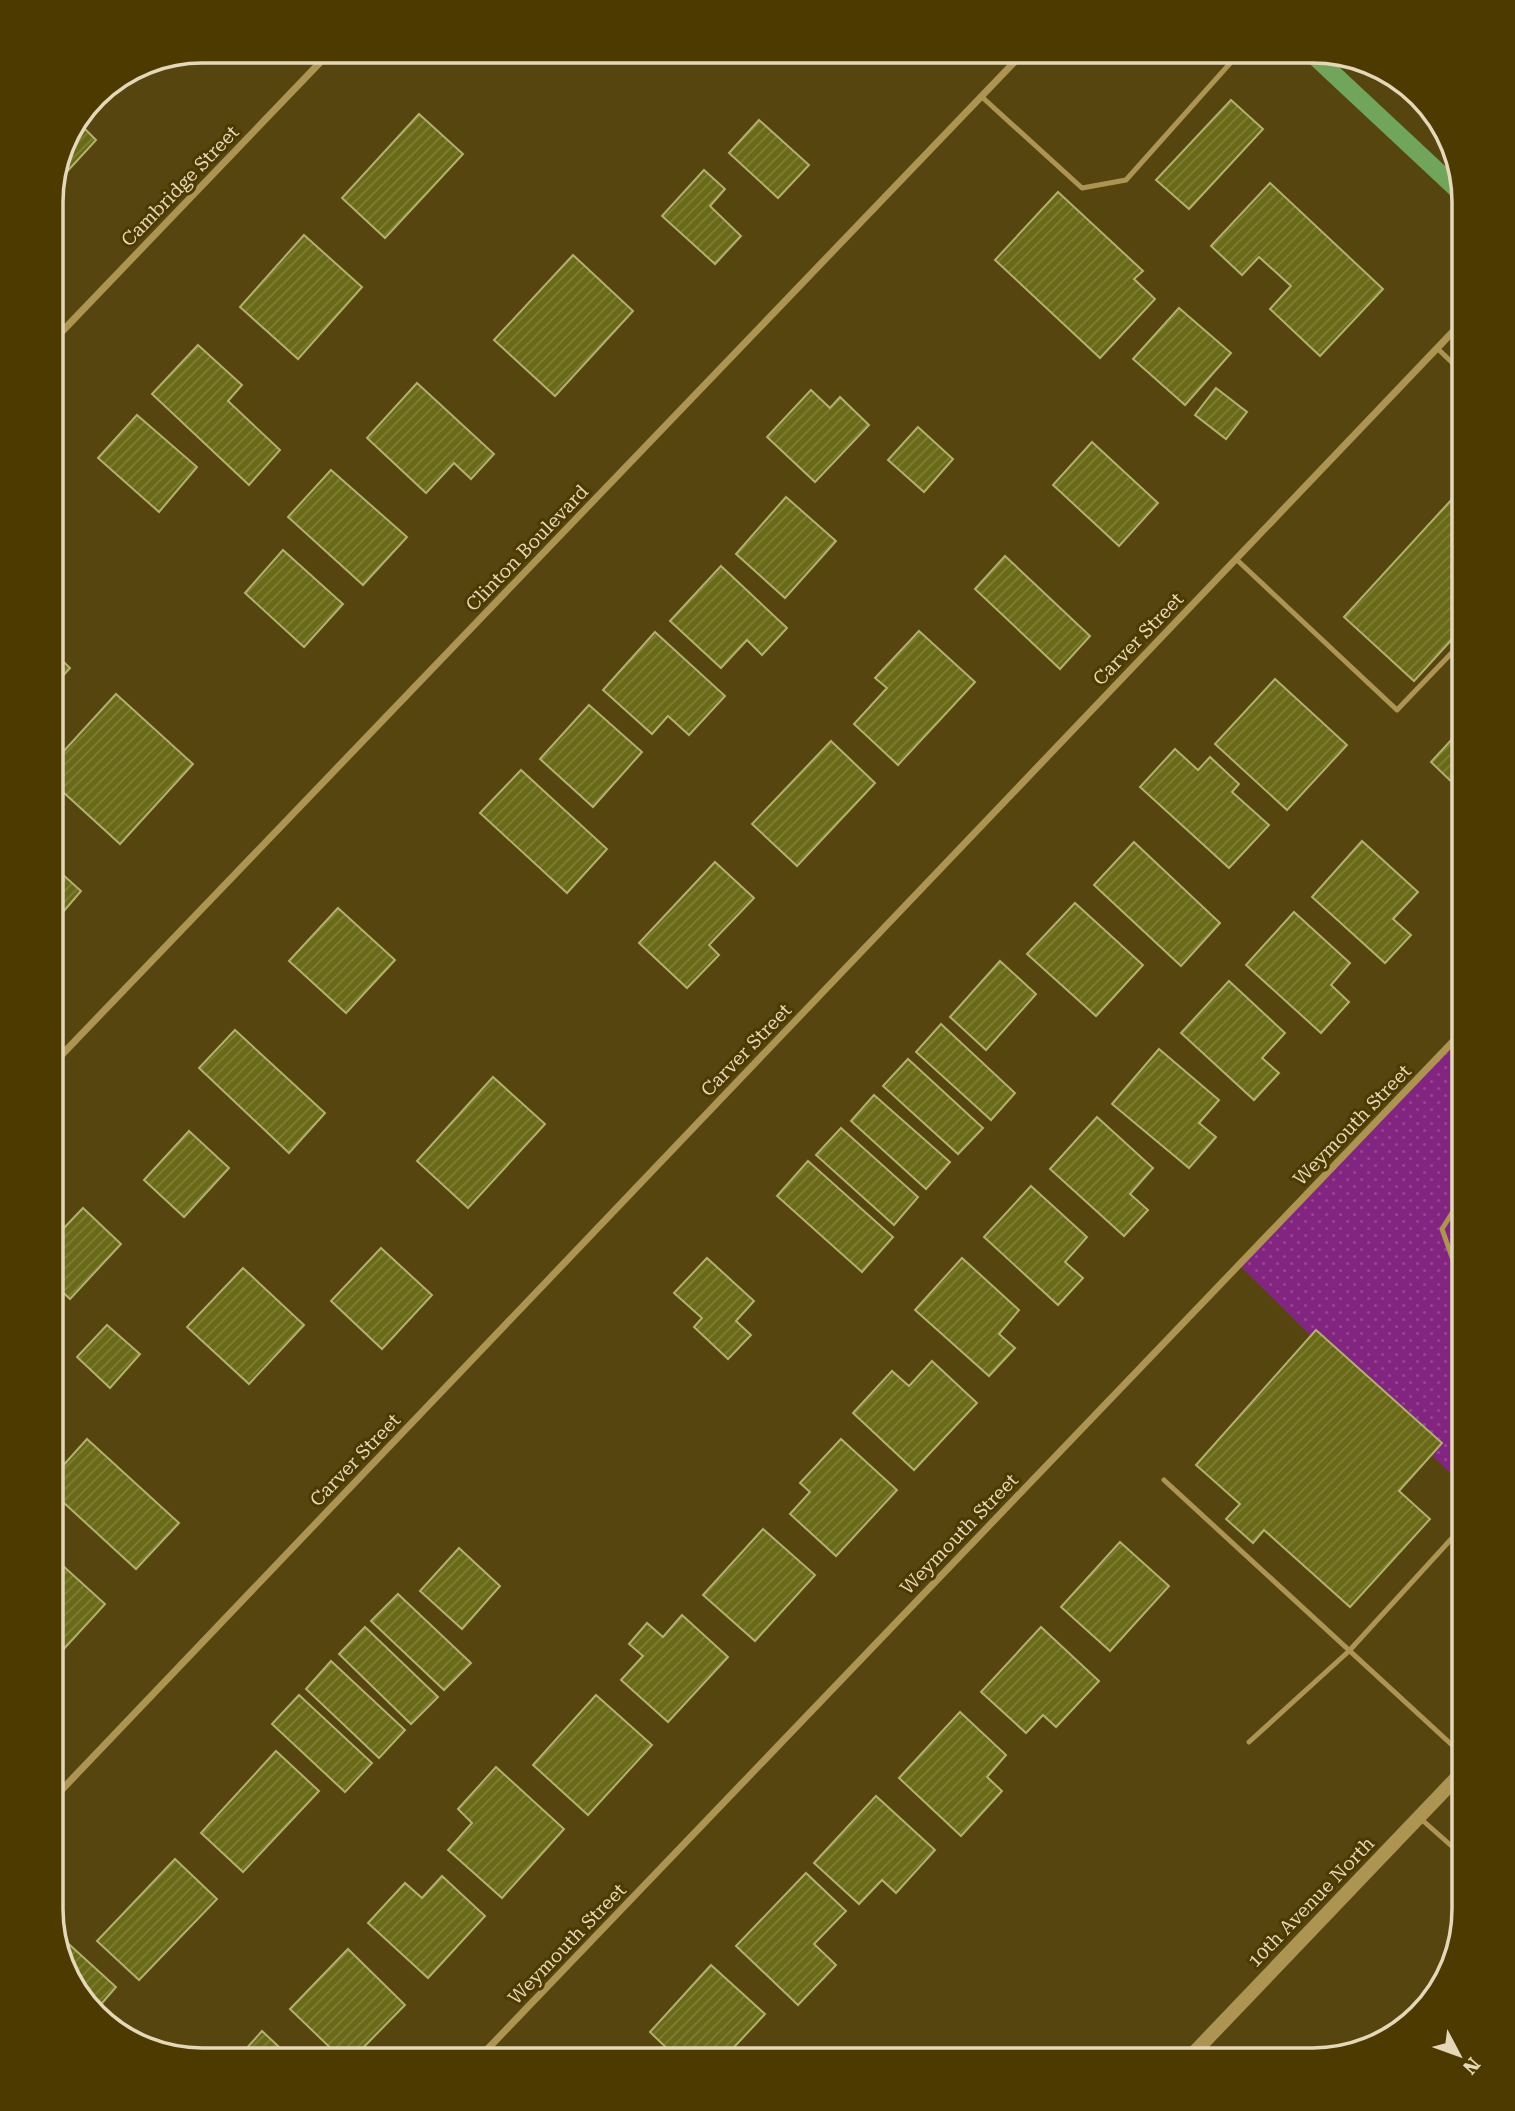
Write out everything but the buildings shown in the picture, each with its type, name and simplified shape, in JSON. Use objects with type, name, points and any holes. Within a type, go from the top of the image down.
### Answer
[{"type":"main road","points":[[1322,63],[1451,184]]},
{"type":"street","name":"Cambridge Street","points":[[63,330],[319,63]]},
{"type":"street","name":"Clinton Boulevard","points":[[63,1054],[1013,63]]},
{"type":"street","name":"Carver Street","points":[[63,1788],[1452,332]]},
{"type":"street","name":"Weymouth Street","points":[[488,2048],[1452,1043]]},
{"type":"street","name":"10th Avenue North","points":[[1198,2048],[1452,1783]]},
{"type":"lane","points":[[982,97],[1082,188],[1126,180],[1230,63]]},
{"type":"lane","points":[[1437,348],[1452,362]]},
{"type":"lane","points":[[1236,559],[1397,710],[1452,653]]},
{"type":"lane","points":[[1452,1213],[1442,1229],[1452,1257]]},
{"type":"lane","points":[[1164,1480],[1452,1745]]},
{"type":"lane","points":[[1249,1742],[1349,1651],[1452,1538]]},
{"type":"lane","points":[[1419,1817],[1452,1846]]},
{"type":"shaded area","points":[[1452,1043],[1452,1475],[1239,1265]]}]
